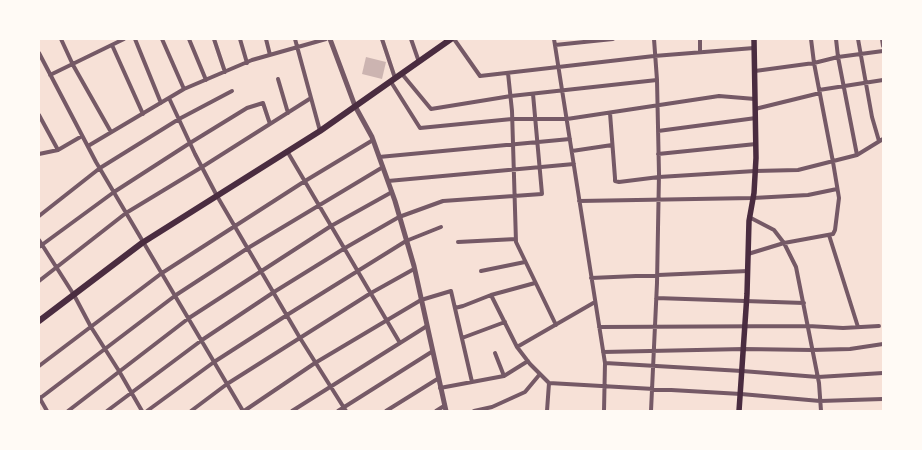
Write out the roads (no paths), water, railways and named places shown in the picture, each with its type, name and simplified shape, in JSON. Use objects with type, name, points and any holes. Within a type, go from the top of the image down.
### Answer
[{"type":"main road","points":[[39,321],[144,242],[320,131],[451,39]]},
{"type":"main road","points":[[740,411],[747,300],[749,217],[753,198],[755,171],[756,109],[754,39]]},
{"type":"street","points":[[61,39],[73,65],[111,132]]},
{"type":"street","points":[[50,75],[124,39]]},
{"type":"street","points":[[135,39],[161,103]]},
{"type":"street","points":[[162,39],[184,89]]},
{"type":"street","points":[[189,39],[206,80]]},
{"type":"street","points":[[214,39],[225,72]]},
{"type":"street","points":[[240,39],[247,62]]},
{"type":"street","points":[[266,39],[270,55]]},
{"type":"street","points":[[295,39],[320,131]]},
{"type":"street","points":[[88,146],[184,89],[247,62],[326,39]]},
{"type":"street","points":[[330,39],[355,106],[373,140],[400,217],[422,300],[445,408],[436,411]]},
{"type":"street","points":[[382,39],[393,80],[420,128],[512,119],[568,119],[719,96],[755,99]]},
{"type":"street","points":[[411,39],[418,62]]},
{"type":"street","points":[[454,39],[480,76],[654,56],[754,48]]},
{"type":"street","points":[[554,39],[568,119],[579,201],[605,363],[604,411]]},
{"type":"street","points":[[555,45],[613,39]]},
{"type":"street","points":[[651,411],[657,275],[659,178],[657,80],[654,56],[654,39]]},
{"type":"street","points":[[700,39],[700,52]]},
{"type":"street","points":[[748,254],[784,243],[833,234],[835,230],[839,198],[814,63],[812,39]]},
{"type":"street","points":[[836,39],[838,58],[857,155]]},
{"type":"street","points":[[610,113],[615,181],[619,182],[755,171],[798,170],[857,155],[881,140],[872,117],[858,39]]},
{"type":"street","points":[[882,39],[883,46]]},
{"type":"street","points":[[112,45],[143,114]]},
{"type":"street","points":[[754,71],[814,63],[883,51]]},
{"type":"street","points":[[39,54],[100,168],[244,411],[315,363],[422,300],[451,291],[472,382]]},
{"type":"street","points":[[508,73],[511,96],[516,242],[556,325]]},
{"type":"street","points":[[402,74],[431,108],[511,96],[657,80]]},
{"type":"street","points":[[278,79],[288,113]]},
{"type":"street","points":[[756,109],[844,86],[883,80]]},
{"type":"street","points":[[39,216],[100,168],[179,119],[232,91]]},
{"type":"street","points":[[107,411],[202,340],[274,292],[345,248],[400,217],[443,201],[542,194],[533,94]]},
{"type":"street","points":[[169,98],[217,196],[315,363],[345,409]]},
{"type":"street","points":[[39,281],[126,212],[202,167],[311,98]]},
{"type":"street","points":[[41,246],[114,192],[247,108],[263,103],[270,124]]},
{"type":"street","points":[[39,115],[58,150]]},
{"type":"street","points":[[658,131],[756,118]]},
{"type":"street","points":[[39,154],[58,150],[82,136]]},
{"type":"street","points":[[379,157],[570,139]]},
{"type":"street","points":[[39,366],[162,273],[236,227],[305,181],[373,140]]},
{"type":"street","points":[[658,154],[756,144]]},
{"type":"street","points":[[572,151],[612,145]]},
{"type":"street","points":[[287,151],[400,343]]},
{"type":"street","points":[[388,181],[574,164]]},
{"type":"street","points":[[47,411],[39,398],[176,295],[248,248],[382,167]]},
{"type":"street","points":[[579,201],[753,198],[808,195],[837,189]]},
{"type":"street","points":[[68,411],[189,318],[331,226],[392,192]]},
{"type":"street","points":[[749,217],[774,230],[784,243],[796,267],[818,377],[821,411]]},
{"type":"street","points":[[147,411],[214,362],[287,315],[406,241],[441,227]]},
{"type":"street","points":[[829,235],[858,327]]},
{"type":"street","points":[[458,242],[516,239]]},
{"type":"street","points":[[39,240],[41,246],[74,295],[91,328],[132,392],[142,411]]},
{"type":"street","points":[[481,271],[525,262]]},
{"type":"street","points":[[191,411],[227,384],[371,293],[414,269]]},
{"type":"street","points":[[591,278],[748,271]]},
{"type":"street","points":[[455,308],[491,295],[535,283]]},
{"type":"street","points":[[491,295],[517,347],[549,383],[741,394],[820,401],[883,399]]},
{"type":"street","points":[[656,298],[804,302]]},
{"type":"street","points":[[517,347],[595,302]]},
{"type":"street","points":[[462,338],[504,322]]},
{"type":"street","points":[[292,411],[427,326]]},
{"type":"street","points":[[599,327],[808,326],[843,328],[879,326]]},
{"type":"street","points":[[603,352],[744,349],[850,349],[883,344]]},
{"type":"street","points":[[338,411],[345,409],[433,351]]},
{"type":"street","points":[[495,353],[504,376]]},
{"type":"street","points":[[440,388],[504,376],[528,361]]},
{"type":"street","points":[[605,363],[742,370],[818,377],[883,373]]},
{"type":"street","points":[[474,411],[492,407],[524,392],[540,374]]},
{"type":"street","points":[[386,411],[438,378]]},
{"type":"street","points":[[547,411],[549,383]]}]
